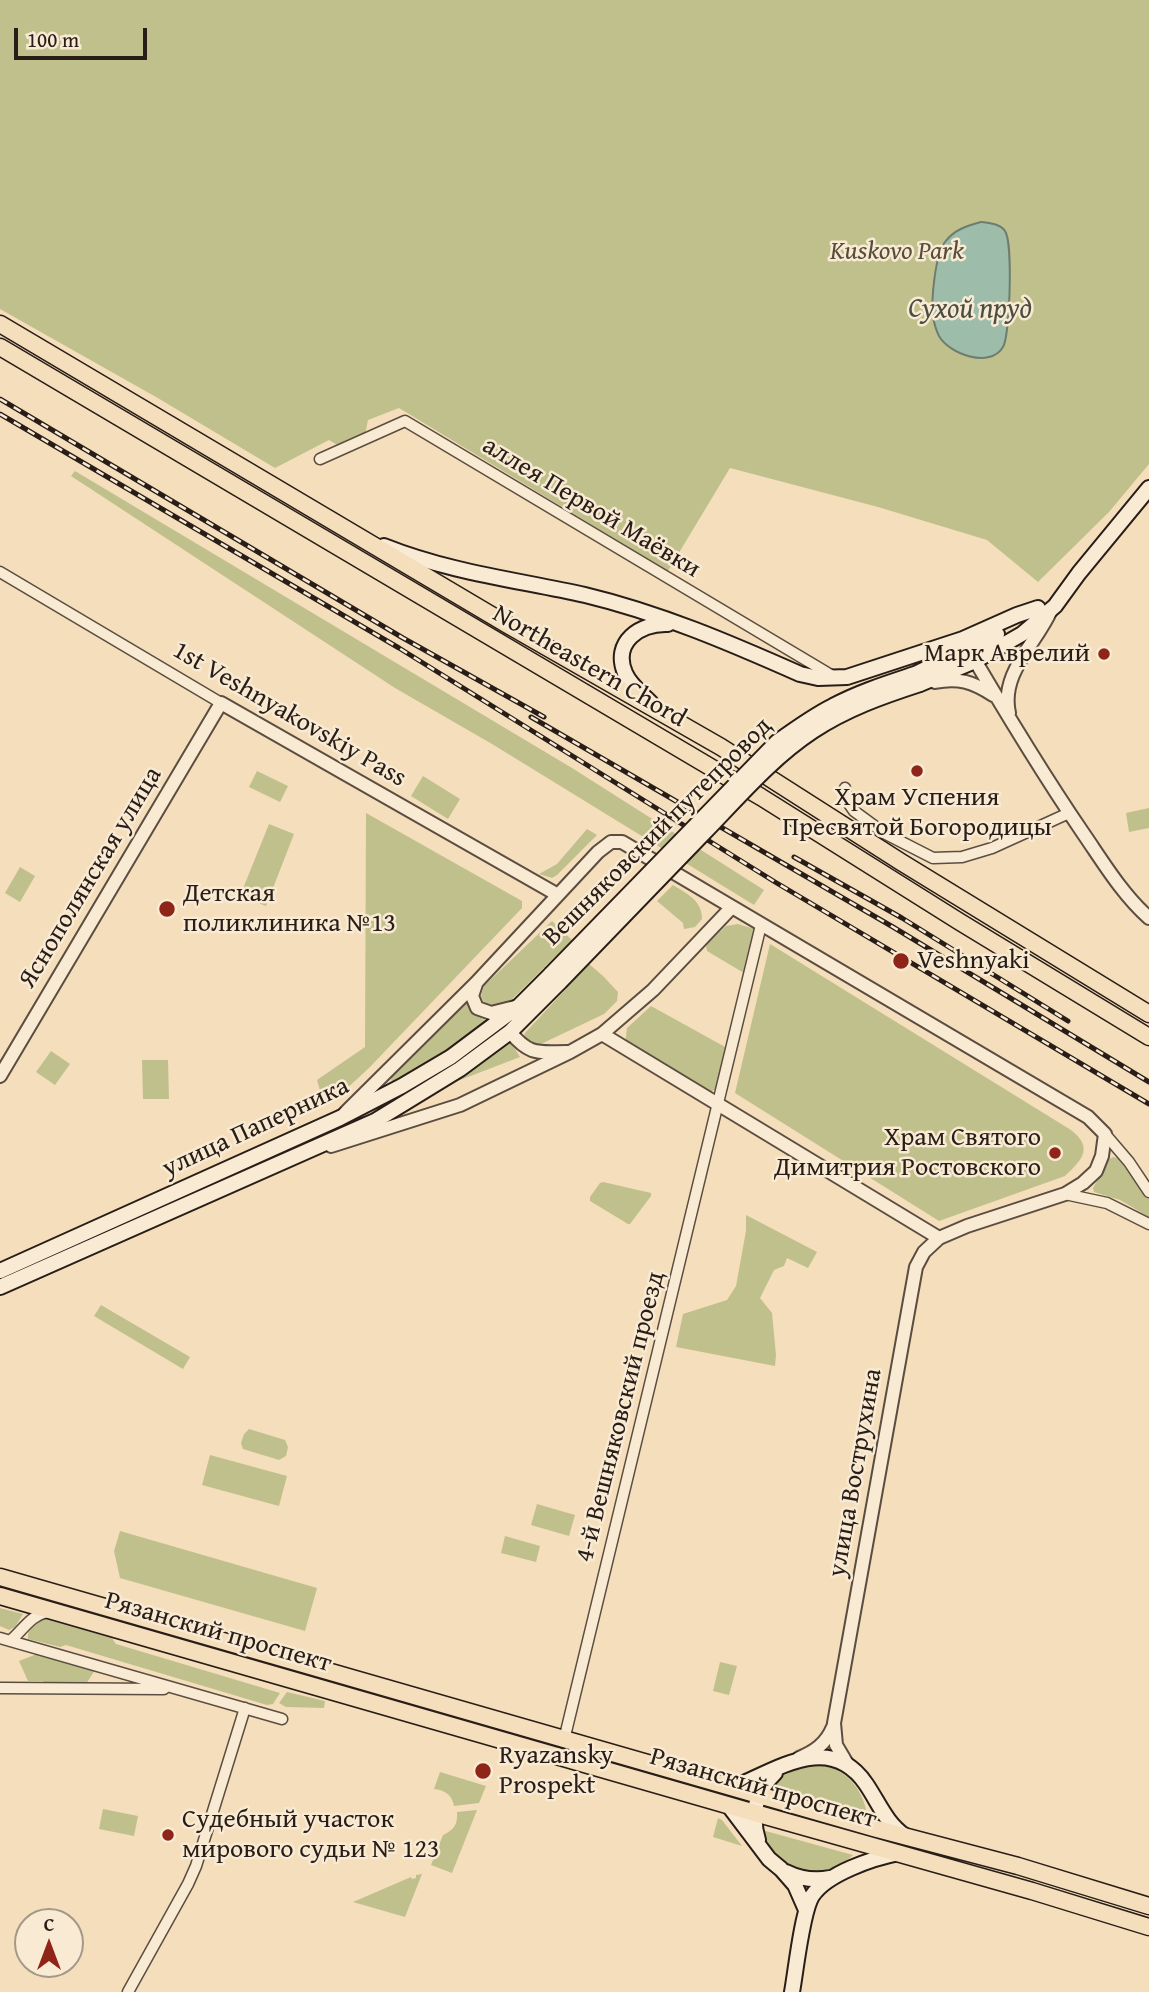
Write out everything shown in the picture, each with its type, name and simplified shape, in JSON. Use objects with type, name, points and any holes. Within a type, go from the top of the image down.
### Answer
[{"type":"main road","name":"Northeastern Chord","points":[[0,324],[508,625],[748,763],[923,876],[1149,1014]]},
{"type":"main road","name":"Northeastern Chord","points":[[0,347],[750,790],[1149,1037]]},
{"type":"main road","points":[[358,536],[428,562],[473,574],[585,595],[662,617],[800,674],[836,678],[969,650],[1022,634],[1079,573],[1149,488]]},
{"type":"main road","points":[[969,650],[1045,608]]},
{"type":"main road","points":[[659,711],[626,676],[622,663],[624,649],[630,637],[641,628],[655,624],[682,625]]},
{"type":"main road","name":"Вешняковский путепровод","points":[[555,978],[777,742],[835,704],[872,688],[918,679],[969,650]]},
{"type":"main road","name":"улица Паперника","points":[[0,1271],[340,1118],[402,1086],[451,1057],[555,978]]},
{"type":"main road","name":"улица Паперника","points":[[0,1287],[375,1121],[460,1069],[510,1032],[555,978]]},
{"type":"main road","name":"Рязанский проспект","points":[[0,1577],[877,1829],[1018,1866],[1149,1906]]},
{"type":"main road","name":"Рязанский проспект","points":[[0,1596],[1047,1895],[1149,1927]]},
{"type":"main road","points":[[735,1787],[788,1763],[813,1757],[834,1760],[849,1768],[866,1784],[887,1820],[906,1837]]},
{"type":"main road","points":[[761,1847],[755,1826],[759,1794],[767,1781],[788,1763]]},
{"type":"main road","points":[[851,1869],[871,1845],[877,1829],[871,1793]]},
{"type":"main road","points":[[729,1806],[769,1858],[795,1885],[806,1910]]},
{"type":"main road","points":[[792,1992],[806,1910],[811,1898],[818,1889],[836,1876],[874,1859],[899,1853]]},
{"type":"main road","points":[[781,1869],[812,1879],[836,1876]]},
{"type":"street","name":"аллея Первой Маёвки","points":[[320,458],[405,421],[836,678]]},
{"type":"street","name":"1st Veshnyakovskiy Pass","points":[[0,572],[222,703],[558,895]]},
{"type":"street","points":[[1012,723],[1007,697],[1009,685],[1015,669],[1046,623],[1045,608]]},
{"type":"street","points":[[969,650],[1069,813],[1118,883],[1149,918]]},
{"type":"street","points":[[918,679],[961,679],[978,685],[996,697]]},
{"type":"street","name":"Яснополянская улица","points":[[0,1076],[222,703]]},
{"type":"street","points":[[845,788],[847,802],[854,811],[884,833],[933,858],[962,857],[992,848],[1069,813]]},
{"type":"street","points":[[340,1118],[476,983],[598,852],[611,842],[622,842],[1088,1117],[1129,1162],[1149,1192]]},
{"type":"street","points":[[291,1159],[460,1105],[602,1034],[653,990],[732,907]]},
{"type":"street","name":"4-й Вешняковский проезд","points":[[564,1740],[761,925]]},
{"type":"street","points":[[476,983],[472,996],[477,1008],[491,1013],[519,1006]]},
{"type":"street","points":[[510,1032],[520,1044],[533,1052],[570,1052]]},
{"type":"street","points":[[602,1034],[939,1238]]},
{"type":"street","name":"улица Вострухина","points":[[788,1763],[809,1754],[823,1744],[832,1731],[916,1267],[924,1252],[939,1238],[1065,1194],[1083,1183],[1096,1171],[1102,1156],[1105,1135]]},
{"type":"street","points":[[1065,1194],[1107,1203],[1149,1224]]},
{"type":"street","points":[[5,1639],[23,1631],[36,1615],[54,1611]]},
{"type":"street","points":[[5,1639],[282,1718]]},
{"type":"street","points":[[105,1688],[108,1670]]},
{"type":"street","points":[[0,1688],[181,1689]]},
{"type":"street","points":[[128,1992],[196,1866],[245,1708]]},
{"type":"street","name":"улица Вострухина","points":[[834,1723],[836,1745],[849,1768]]},
{"type":"green space","name":"Kuskovo Park","points":[[0,0],[1149,0],[1149,464],[1109,512],[1038,582],[987,540],[878,507],[730,468],[668,571],[399,408],[368,420],[365,435],[337,445],[329,440],[275,468],[0,309]]},
{"type":"green space","points":[[75,471],[572,768],[764,890],[754,905],[492,744],[395,688],[71,476]]},
{"type":"green space","points":[[257,771],[288,786],[280,802],[249,787]]},
{"type":"green space","points":[[423,776],[460,799],[448,819],[411,796]]},
{"type":"green space","points":[[1149,808],[1149,828],[1129,832],[1126,813]]},
{"type":"green space","points":[[366,813],[522,901],[522,908],[369,1068],[343,1092],[324,1104],[317,1080],[365,1047]]},
{"type":"green space","points":[[269,824],[294,834],[266,906],[240,896]]},
{"type":"green space","points":[[587,829],[597,835],[557,875],[552,878],[539,874],[557,864]]},
{"type":"green space","points":[[20,867],[35,876],[20,902],[5,893]]},
{"type":"green space","points":[[673,885],[697,902],[702,919],[695,927],[684,929],[683,923],[657,901]]},
{"type":"green space","points":[[552,921],[572,940],[503,1008],[487,1005],[481,996],[484,986]]},
{"type":"green space","points":[[738,924],[754,929],[744,973],[707,951],[706,945],[726,926]]},
{"type":"green space","points":[[770,944],[1071,1130],[1078,1136],[1084,1148],[1076,1165],[1065,1176],[939,1221],[735,1093]]},
{"type":"green space","points":[[589,964],[618,992],[617,1001],[604,1014],[541,1044],[530,1044],[523,1040],[525,1033]]},
{"type":"green space","points":[[467,998],[474,1012],[486,1021],[446,1054],[393,1082],[392,1075]]},
{"type":"green space","points":[[651,1006],[727,1048],[717,1089],[704,1094],[625,1045],[627,1028]]},
{"type":"green space","points":[[510,1041],[520,1057],[455,1082]]},
{"type":"green space","points":[[51,1051],[70,1064],[55,1085],[36,1072]]},
{"type":"green space","points":[[142,1060],[168,1060],[169,1099],[143,1099]]},
{"type":"green space","points":[[1117,1158],[1137,1181],[1149,1199],[1149,1217],[1120,1200],[1094,1192],[1093,1188],[1109,1159]]},
{"type":"green space","points":[[603,1182],[651,1193],[651,1196],[628,1224],[590,1201],[590,1197]]},
{"type":"green space","points":[[746,1215],[817,1252],[808,1268],[787,1258],[784,1266],[774,1270],[760,1298],[772,1313],[775,1366],[676,1347],[683,1314],[727,1300],[736,1286],[746,1231]]},
{"type":"green space","points":[[101,1305],[190,1357],[183,1369],[94,1316]]},
{"type":"green space","points":[[249,1429],[285,1440],[288,1447],[286,1456],[279,1460],[243,1449],[241,1443]]},
{"type":"green space","points":[[210,1455],[287,1476],[279,1506],[202,1485]]},
{"type":"green space","points":[[537,1504],[575,1515],[569,1536],[531,1525]]},
{"type":"green space","points":[[120,1531],[317,1588],[305,1631],[120,1578],[114,1551]]},
{"type":"green space","points":[[505,1536],[540,1546],[536,1562],[501,1553]]},
{"type":"green space","points":[[0,1608],[23,1614],[15,1627],[9,1630],[0,1626]]},
{"type":"green space","points":[[41,1618],[112,1638],[116,1644],[280,1693],[273,1704],[267,1705],[66,1645],[60,1647],[28,1639],[31,1627]]},
{"type":"green space","points":[[37,1654],[95,1670],[86,1684],[48,1687],[43,1681],[28,1681],[19,1661]]},
{"type":"green space","points":[[720,1662],[737,1666],[729,1695],[713,1691]]},
{"type":"green space","points":[[287,1692],[325,1701],[324,1708],[286,1707],[279,1703]]},
{"type":"green space","points":[[820,1764],[838,1771],[851,1781],[865,1804],[867,1814],[770,1786],[792,1769]]},
{"type":"green space","points":[[440,1772],[486,1786],[479,1803],[454,1806],[447,1794],[434,1789]]},
{"type":"green space","points":[[103,1809],[138,1816],[134,1836],[99,1829]]},
{"type":"green space","points":[[477,1810],[452,1873],[431,1865],[443,1835],[450,1831],[457,1820],[457,1812]]},
{"type":"green space","points":[[718,1818],[722,1820],[742,1846],[713,1837]]},
{"type":"green space","points":[[762,1830],[853,1855],[840,1865],[827,1870],[800,1870],[777,1856]]},
{"type":"green space","points":[[422,1874],[405,1917],[353,1902],[411,1877],[416,1878],[416,1875]]},
{"type":"water","name":"Сухой пруд","points":[[981,222],[998,225],[1005,231],[1009,252],[1010,289],[1003,347],[997,354],[980,358],[960,353],[944,343],[939,336],[933,319],[933,289],[936,267],[945,242],[961,229]]},
{"type":"railway","points":[[0,399],[403,638],[544,717]]},
{"type":"railway","points":[[0,414],[399,648],[775,882],[1149,1104]]},
{"type":"railway","points":[[531,717],[893,927],[1149,1082]]},
{"type":"railway","points":[[794,857],[902,918],[1068,1021]]},
{"type":"place","name":"Марк Аврелий","points":[[1104,654]]},
{"type":"place","name":"Храм Успения Пресвятой Богородицы","points":[[917,771]]},
{"type":"place","name":"Детская поликлиника №13","points":[[167,909]]},
{"type":"place","name":"Veshnyaki","points":[[901,961]]},
{"type":"place","name":"Храм Святого Димитрия Ростовского","points":[[1055,1153]]},
{"type":"place","name":"Ryazansky Prospekt","points":[[483,1771]]},
{"type":"place","name":"Судебный участок мирового судьи № 123","points":[[168,1835]]}]
